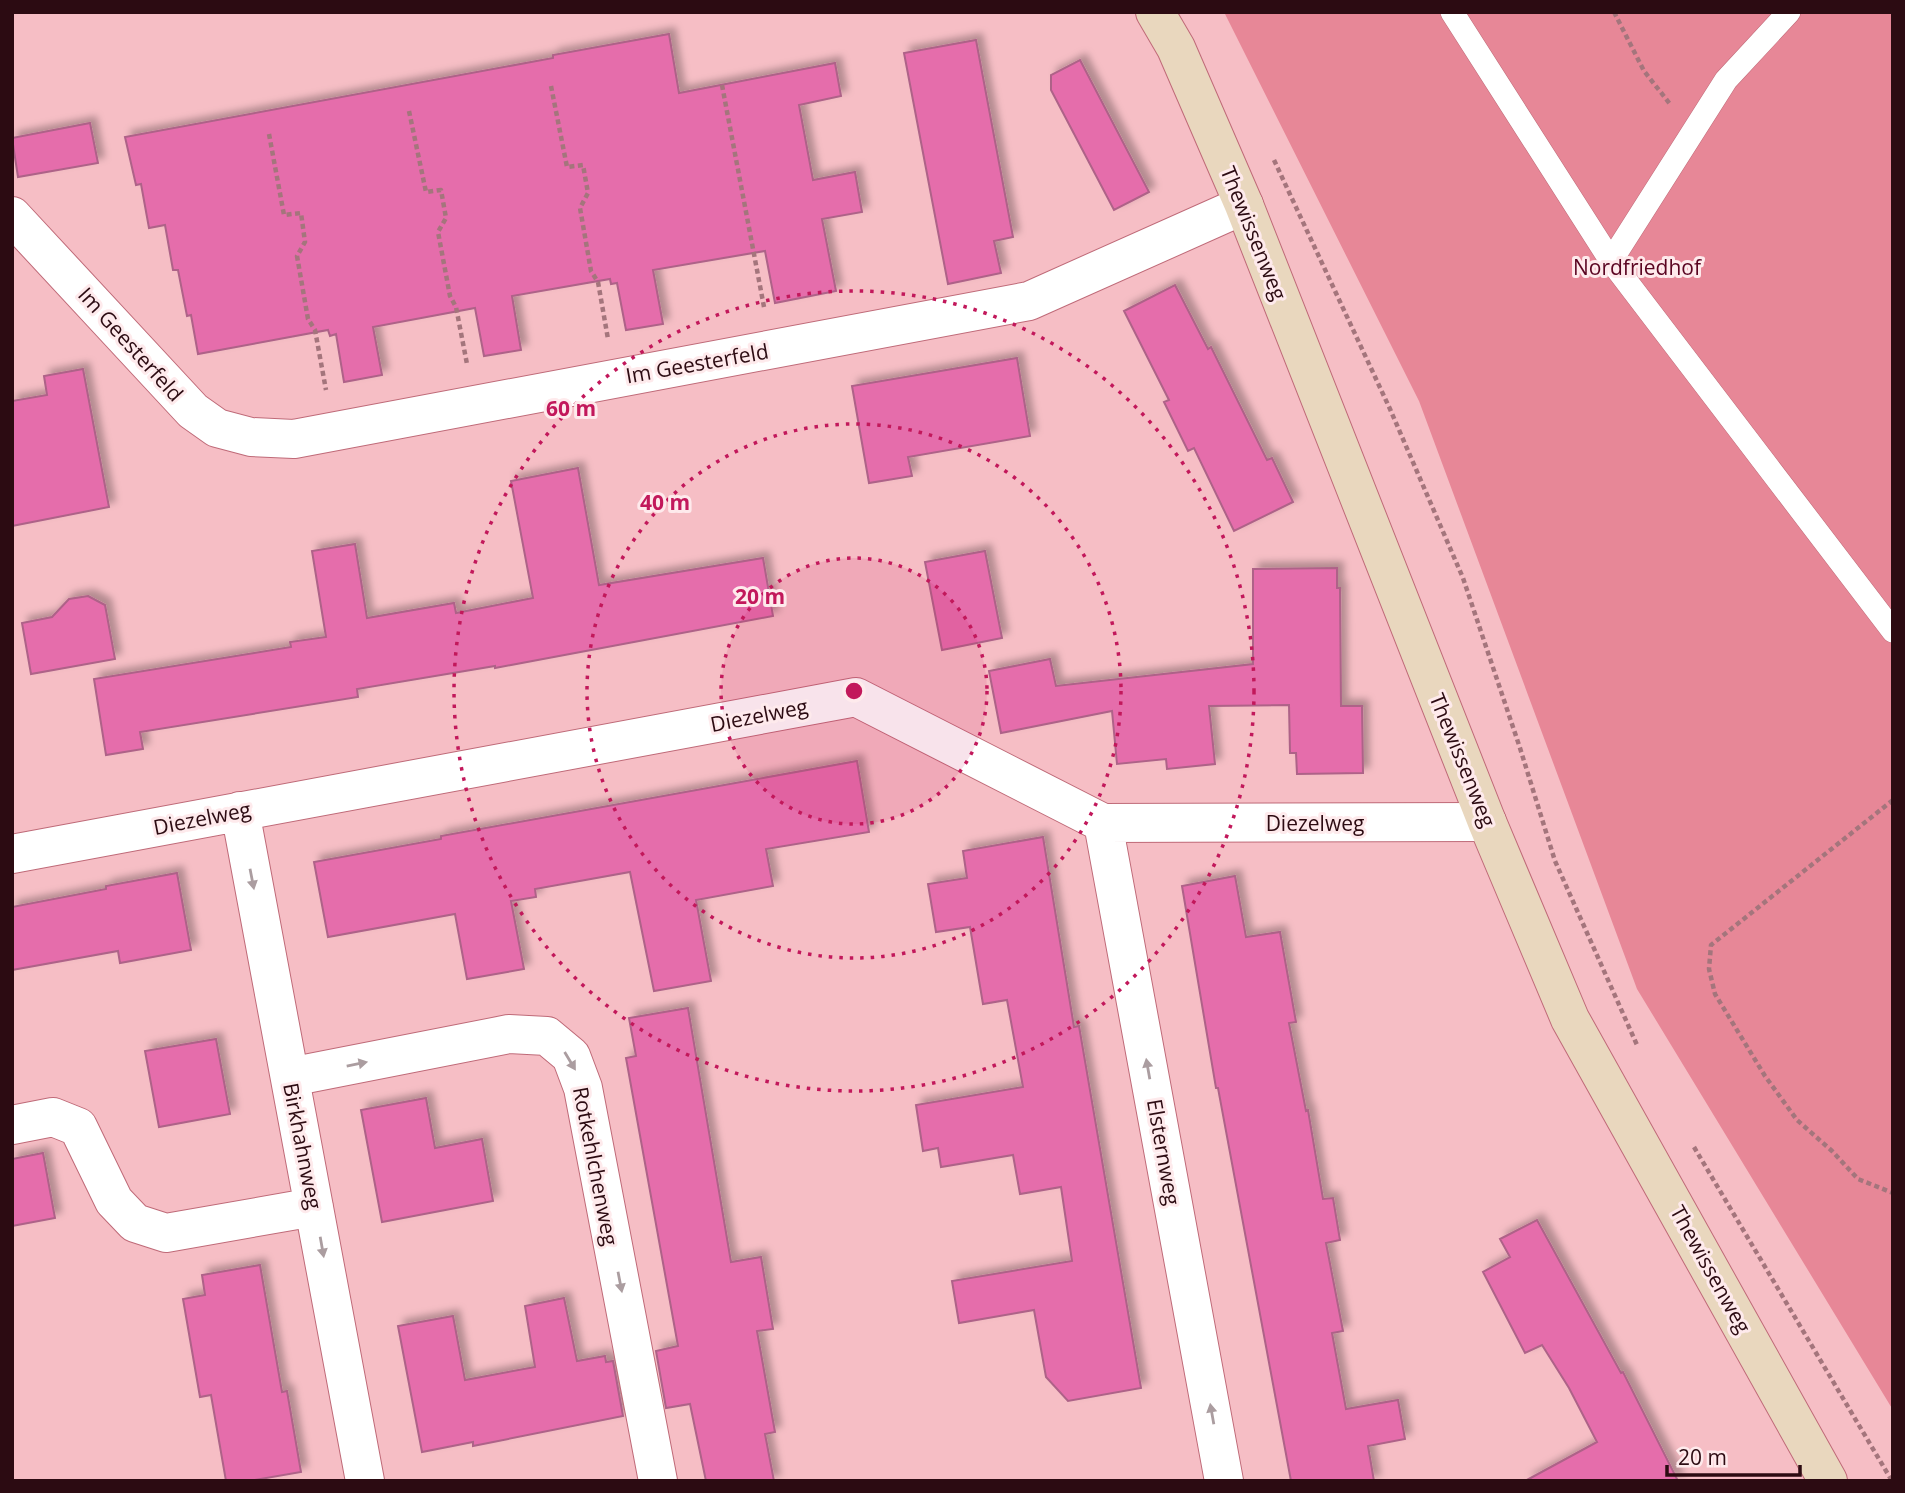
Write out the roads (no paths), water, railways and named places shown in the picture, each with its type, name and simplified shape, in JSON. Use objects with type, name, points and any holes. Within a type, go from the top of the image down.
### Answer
[{"type":"street","name":"Thewissenweg","points":[[1155,12],[1176,48],[1244,205],[1487,822],[1570,1020],[1828,1481]]},
{"type":"street","name":"Im Geesterfeld","points":[[12,216],[192,411],[218,428],[251,437],[294,439],[1029,301],[1244,205]]},
{"type":"street","name":"Diezelweg","points":[[12,854],[856,697],[1103,823],[1487,822]]},
{"type":"street","name":"Birkhahnweg","points":[[240,811],[365,1481]]},
{"type":"street","name":"Elsternweg","points":[[1103,823],[1224,1481]]},
{"type":"street","name":"Rotkehlchenweg","points":[[290,1077],[509,1034],[547,1036],[571,1056],[583,1088],[657,1481]]},
{"type":"street","points":[[12,1125],[53,1117],[78,1127],[114,1201],[135,1223],[166,1233],[314,1208]]},
{"type":"lane","points":[[1452,12],[1611,261],[1893,631]]},
{"type":"lane","points":[[1611,261],[1726,80],[1789,12]]},
{"type":"park label","name":"Nordfriedhof","points":[[1637,267]]}]
